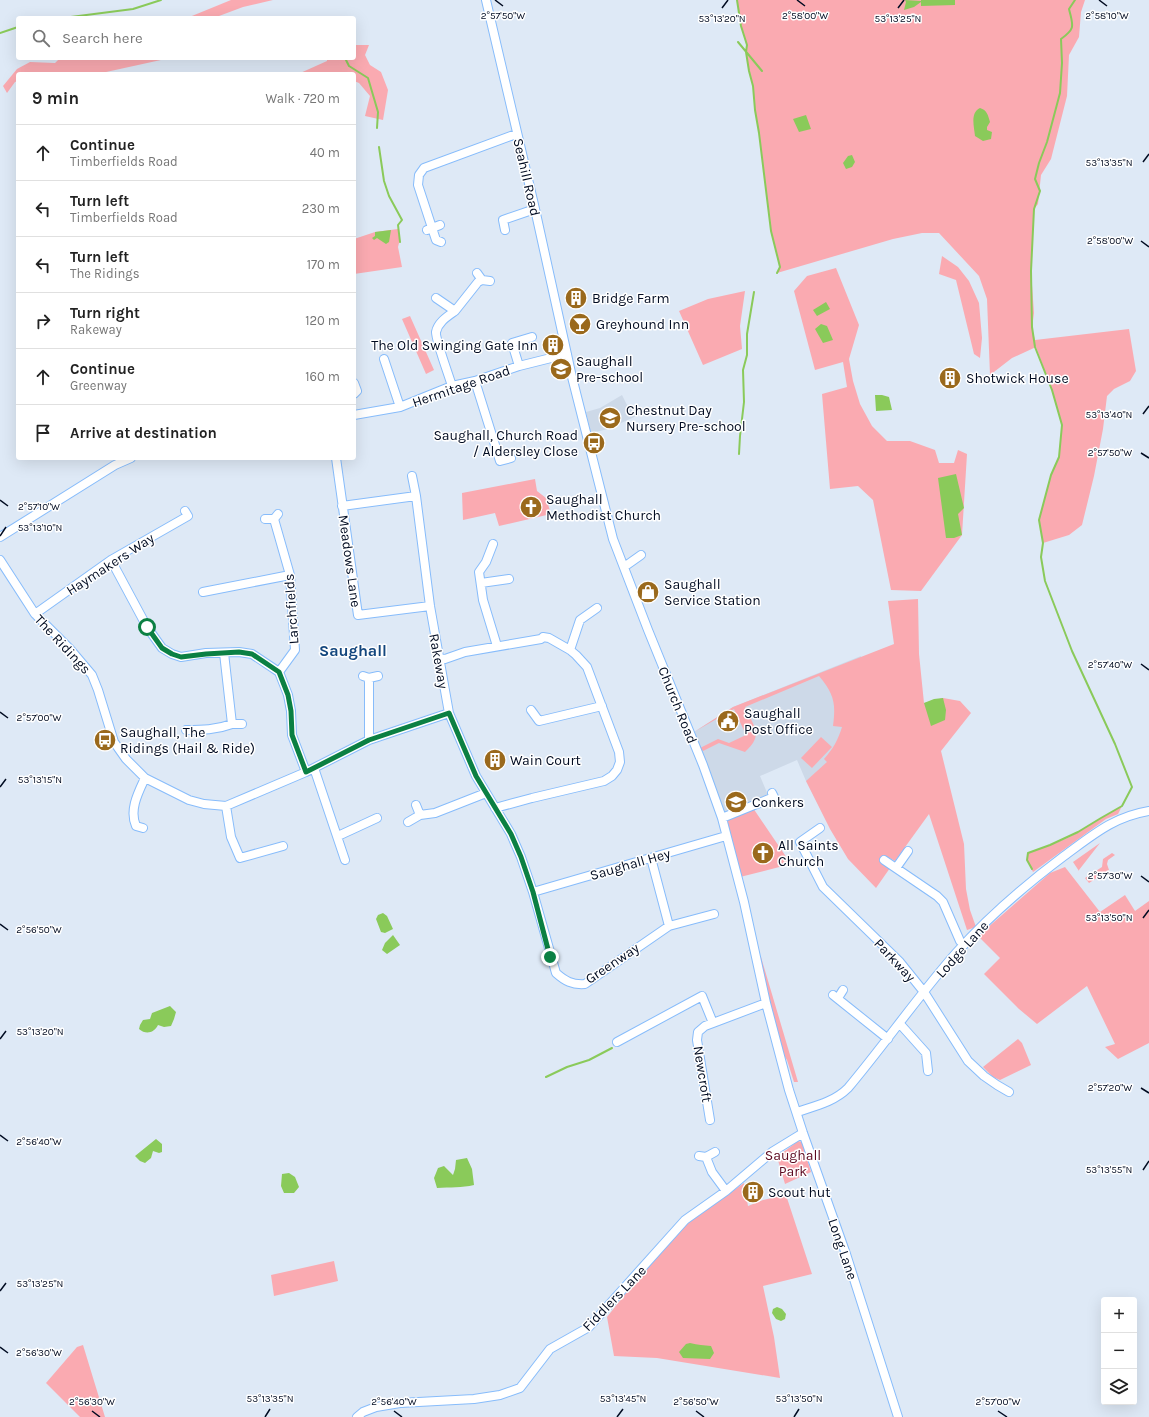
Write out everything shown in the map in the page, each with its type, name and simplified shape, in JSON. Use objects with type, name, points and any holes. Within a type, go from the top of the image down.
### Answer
[{"type":"street","name":"Seahill Road","points":[[486,0],[567,354]]},
{"type":"street","points":[[436,241],[418,185],[419,175],[424,168],[516,134]]},
{"type":"street","points":[[505,230],[503,220],[535,209]]},
{"type":"street","points":[[452,386],[437,342],[436,332],[440,323],[455,311],[471,289],[486,280],[477,273]]},
{"type":"street","points":[[436,298],[455,311]]},
{"type":"street","points":[[519,366],[512,343],[532,337]]},
{"type":"street","name":"Hermitage Road","points":[[356,415],[400,407],[452,386],[474,381],[519,366],[567,354]]},
{"type":"street","name":"Church Road","points":[[567,354],[591,456],[612,535],[648,630],[703,765],[722,818],[744,902],[766,1003],[780,1058]]},
{"type":"street","points":[[384,359],[400,407]]},
{"type":"street","points":[[474,381],[497,462],[512,458]]},
{"type":"street","points":[[0,537],[109,469],[127,460]]},
{"type":"street","name":"Meadows Lane","points":[[336,460],[358,615],[430,606]]},
{"type":"street","name":"Rakeway","points":[[412,476],[416,496],[430,606],[449,713],[476,776],[497,811]]},
{"type":"street","points":[[342,506],[416,496]]},
{"type":"street","name":"Haymakers Way","points":[[35,614],[112,560],[188,516]]},
{"type":"street","name":"Larchfields","points":[[272,518],[290,575],[295,650],[279,672]]},
{"type":"street","points":[[493,544],[486,562],[479,572],[483,600],[497,646]]},
{"type":"street","points":[[624,567],[641,555]]},
{"type":"street","name":"The Ridings","points":[[0,560],[35,614],[70,649],[92,675],[114,742],[126,759],[145,778],[189,800],[204,804],[226,806],[306,772],[369,740],[449,713]]},
{"type":"street","points":[[112,560],[147,627],[162,648],[181,657],[239,652],[252,654],[279,672],[288,695],[291,711],[292,735],[306,772]]},
{"type":"street","points":[[203,592],[290,575]]},
{"type":"street","points":[[481,581],[509,579]]},
{"type":"street","points":[[570,650],[580,620],[597,608]]},
{"type":"street","points":[[438,657],[445,659],[465,652],[541,639],[543,637],[549,638],[570,650],[587,667],[602,706],[619,752],[620,762],[617,770],[612,776],[604,781],[532,798],[497,811]]},
{"type":"street","points":[[224,653],[232,724]]},
{"type":"street","points":[[369,740],[370,677]]},
{"type":"street","points":[[531,710],[539,725],[602,706]]},
{"type":"street","points":[[186,730],[210,730],[222,728],[232,724],[242,724]]},
{"type":"street","points":[[314,768],[346,860]]},
{"type":"street","points":[[137,828],[133,820],[134,807],[145,778]]},
{"type":"street","points":[[408,822],[420,815],[435,813],[486,793]]},
{"type":"street","points":[[722,818],[774,798]]},
{"type":"street","points":[[416,805],[420,815]]},
{"type":"street","points":[[226,806],[231,837],[240,858],[280,850]]},
{"type":"street","name":"Greenway","points":[[497,811],[511,834],[521,857],[533,892],[556,973],[566,982],[585,984],[669,926],[714,914]]},
{"type":"street","name":"Lodge Lane","points":[[797,1112],[829,1101],[844,1092],[900,1024],[924,992],[964,945],[1018,892],[1093,835],[1118,820],[1136,813],[1149,811]]},
{"type":"street","points":[[338,836],[369,825],[377,818]]},
{"type":"street","name":"Parkway","points":[[820,828],[800,842],[822,886],[899,961],[924,992],[968,1061],[997,1086],[1009,1092]]},
{"type":"street","name":"Saughall Hey","points":[[533,892],[726,836]]},
{"type":"street","points":[[896,868],[908,851]]},
{"type":"street","points":[[651,858],[669,926]]},
{"type":"street","points":[[884,860],[944,902],[960,941],[964,945]]},
{"type":"street","points":[[843,990],[835,996],[888,1039]]},
{"type":"street","points":[[617,1042],[704,994],[713,1023]]},
{"type":"street","name":"Newcroft","points":[[710,1120],[697,1040],[698,1032],[705,1026],[766,1003]]},
{"type":"street","points":[[900,1024],[926,1053],[928,1072]]},
{"type":"street","name":"Long Lane","points":[[780,1058],[803,1133],[846,1254],[898,1417]]},
{"type":"street","name":"Fiddlers Lane","points":[[357,1417],[363,1412],[382,1406],[400,1403],[474,1399],[500,1395],[520,1388],[550,1349],[589,1327],[685,1220],[726,1192],[772,1152],[803,1133]]},
{"type":"street","points":[[715,1152],[703,1156],[726,1192]]},
{"type":"shaded area","points":[[905,0],[955,0],[955,5],[921,6],[921,2],[914,7],[904,10]]},
{"type":"shaded area","points":[[980,108],[987,113],[990,122],[987,130],[992,132],[991,139],[983,141],[975,136],[974,116]]},
{"type":"shaded area","points":[[806,115],[811,129],[799,132],[793,119]]},
{"type":"shaded area","points":[[852,155],[855,162],[852,167],[846,169],[843,163],[848,156]]},
{"type":"shaded area","points":[[391,230],[389,242],[386,244],[377,238],[374,240],[372,238],[375,236],[375,232]]},
{"type":"shaded area","points":[[826,302],[830,309],[817,316],[813,310]]},
{"type":"shaded area","points":[[821,324],[827,326],[833,340],[823,343],[815,329]]},
{"type":"shaded area","name":"Chestnut Day Nursery Pre-school","points":[[622,395],[629,409],[639,404],[643,413],[608,429],[591,433],[586,412],[600,408]]},
{"type":"shaded area","points":[[875,395],[889,397],[892,410],[876,411]]},
{"type":"shaded area","points":[[956,474],[964,508],[958,514],[962,535],[954,538],[946,538],[938,478]]},
{"type":"shaded area","points":[[861,656],[826,820],[797,760],[760,776],[768,795],[725,814],[694,732],[733,707]]},
{"type":"shaded area","points":[[943,698],[946,710],[945,720],[931,726],[924,703],[934,699]]},
{"type":"shaded area","points":[[383,913],[387,916],[393,929],[385,933],[381,932],[376,919],[378,915]]},
{"type":"shaded area","points":[[393,935],[400,945],[387,954],[382,950],[385,943]]},
{"type":"shaded area","points":[[170,1006],[176,1012],[171,1026],[164,1027],[158,1025],[150,1032],[144,1032],[139,1029],[143,1020],[150,1019],[152,1013]]},
{"type":"shaded area","points":[[156,1139],[162,1144],[162,1152],[159,1153],[153,1151],[151,1158],[145,1163],[140,1161],[135,1156]]},
{"type":"shaded area","points":[[467,1158],[472,1169],[474,1185],[437,1188],[434,1178],[438,1168],[444,1166],[453,1175],[456,1160]]},
{"type":"shaded area","points":[[289,1173],[295,1177],[299,1187],[294,1193],[284,1193],[281,1186],[282,1174]]},
{"type":"shaded area","points":[[777,1307],[782,1309],[786,1314],[785,1319],[781,1321],[776,1319],[772,1313],[773,1309]]},
{"type":"shaded area","points":[[690,1343],[711,1346],[714,1353],[710,1359],[683,1358],[679,1352],[686,1344]]},
{"type":"green space","points":[[231,0],[273,0],[243,7],[219,16],[192,16]]},
{"type":"green space","points":[[737,0],[1085,0],[1081,12],[1079,37],[1069,55],[1067,96],[1051,159],[1041,175],[1038,204],[1034,209],[1031,271],[1034,313],[1032,328],[1035,340],[1129,329],[1136,371],[1130,381],[1114,389],[1107,396],[1103,429],[1094,476],[1082,525],[1069,535],[1043,543],[1039,520],[1051,475],[1059,457],[1062,425],[1052,390],[1036,347],[1012,358],[990,375],[987,299],[979,276],[939,233],[922,233],[893,239],[777,273],[780,267],[771,231],[753,86],[746,52],[747,45],[741,26]]},
{"type":"green space","points":[[356,45],[369,45],[365,55],[370,65],[381,72],[388,90],[383,120],[365,116],[370,96],[359,83],[356,82],[356,72],[302,72],[327,61],[356,60]]},
{"type":"green space","points":[[58,60],[161,60],[106,72],[16,72],[16,82],[7,93],[3,86],[17,69],[30,62],[55,63]]},
{"type":"green space","points":[[398,229],[400,242],[398,247],[402,267],[356,274],[356,238],[375,232]]},
{"type":"green space","points":[[942,256],[958,267],[969,281],[979,303],[982,338],[980,358],[974,354],[956,280],[939,274]]},
{"type":"green space","points":[[836,268],[859,325],[849,359],[853,381],[860,404],[872,426],[887,441],[910,441],[935,450],[939,463],[954,463],[958,450],[967,454],[962,535],[921,591],[891,590],[873,500],[858,486],[830,489],[822,394],[847,387],[843,362],[815,370],[794,291],[807,276]]},
{"type":"green space","points":[[745,291],[740,326],[742,349],[703,365],[679,311],[708,299]]},
{"type":"green space","points":[[410,316],[434,370],[426,374],[402,319]]},
{"type":"green space","points":[[535,479],[537,491],[546,498],[551,514],[499,526],[495,513],[463,520],[462,493]]},
{"type":"green space","points":[[918,599],[919,654],[924,703],[943,698],[960,701],[971,713],[941,751],[964,844],[966,889],[970,910],[976,927],[967,930],[929,814],[895,861],[886,856],[882,863],[890,868],[876,888],[848,859],[830,829],[806,781],[827,762],[824,759],[835,744],[842,727],[833,726],[833,699],[828,688],[819,676],[745,707],[756,731],[756,736],[751,746],[745,752],[719,743],[703,751],[700,748],[718,739],[729,743],[746,735],[734,709],[694,732],[733,707],[894,644],[888,601]]},
{"type":"green space","points":[[821,737],[832,747],[812,768],[801,758]]},
{"type":"green space","points":[[1122,806],[1118,814],[1106,819],[1033,872],[1027,860],[1028,853],[1054,844],[1079,832]]},
{"type":"green space","points":[[753,808],[791,864],[740,877],[726,820]]},
{"type":"green space","points":[[1100,843],[1079,870],[1079,871],[1073,862]]},
{"type":"green space","points":[[1112,853],[1115,855],[1108,860],[1107,864],[1109,870],[1089,883],[1085,878],[1102,867],[1103,859]]},
{"type":"green space","points":[[1065,867],[1100,912],[1125,895],[1135,911],[1149,901],[1149,1043],[1118,1059],[1105,1047],[1115,1044],[1087,986],[1037,1024],[1019,1009],[984,974],[1000,958],[978,936],[1050,873]]},
{"type":"green space","points":[[761,957],[798,1082],[794,1082],[787,1060],[783,1054],[760,960]]},
{"type":"green space","points":[[1018,1039],[1022,1043],[1031,1065],[1000,1080],[993,1077],[983,1067]]},
{"type":"green space","name":"Saughall Park","points":[[798,1141],[802,1142],[811,1172],[785,1184],[777,1157]]},
{"type":"green space","points":[[744,1183],[748,1206],[763,1200],[786,1195],[812,1274],[763,1286],[774,1337],[780,1378],[657,1358],[614,1356],[607,1317],[630,1288],[685,1225]]},
{"type":"green space","points":[[334,1261],[338,1281],[274,1296],[271,1275]]},
{"type":"green space","points":[[83,1345],[105,1417],[80,1417],[46,1383],[77,1347]]},
{"type":"waterway","points":[[79,16],[133,9],[161,0]]},
{"type":"waterway","points":[[737,0],[741,26],[747,45],[746,52],[753,86],[771,231],[780,267],[777,273]]},
{"type":"waterway","points":[[1032,869],[1027,860],[1028,853],[1078,832],[1122,806],[1132,787],[1115,744],[1072,651],[1045,581],[1041,557],[1043,543],[1039,520],[1051,475],[1059,457],[1062,425],[1052,390],[1035,347],[1032,327],[1031,271],[1034,209],[1040,191],[1035,179],[1060,93],[1062,63],[1061,39],[1071,29],[1072,23],[1069,9],[1075,0]]},
{"type":"waterway","points":[[0,33],[16,28]]},
{"type":"waterway","points":[[738,42],[762,71]]},
{"type":"waterway","points":[[346,60],[349,66],[368,78],[378,112],[377,128]]},
{"type":"waterway","points":[[379,147],[384,181],[389,196],[402,220],[398,225],[400,242]]},
{"type":"waterway","points":[[739,454],[744,402],[743,370],[747,355],[747,334],[754,292]]},
{"type":"waterway","points":[[546,1077],[567,1067],[589,1060],[612,1048]]},
{"type":"place","name":"Bridge Farm","points":[[576,298]]},
{"type":"place","name":"Greyhound Inn","points":[[580,324]]},
{"type":"place","name":"The Old Swinging Gate Inn","points":[[553,345]]},
{"type":"place","name":"Saughall Pre-school","points":[[561,369]]},
{"type":"place","name":"Shotwick House","points":[[950,378]]},
{"type":"place","name":"Chestnut Day Nursery Pre-school","points":[[610,418]]},
{"type":"place","name":"Saughall, Church Road / Aldersley Close","points":[[594,443]]},
{"type":"place","name":"Saughall Methodist Church","points":[[531,507]]},
{"type":"place","name":"Saughall Service Station","points":[[648,592]]},
{"type":"place","name":"Saughall Post Office","points":[[728,721]]},
{"type":"place","name":"Saughall, The Ridings (Hail & Ride)","points":[[105,740]]},
{"type":"place","name":"Wain Court","points":[[495,760]]},
{"type":"place","name":"Conkers","points":[[736,802]]},
{"type":"place","name":"All Saints Church","points":[[763,853]]},
{"type":"place","name":"Scout hut","points":[[753,1192]]},
{"type":"district","name":"Saughall","points":[[353,650]]},
{"type":"route","points":[[147,627],[162,648],[172,654],[181,657],[239,652],[252,654],[279,672],[282,676],[288,695],[291,711],[290,724],[292,735],[306,772],[369,740],[449,713],[476,776],[500,814],[521,857],[533,892],[550,957]]}]
